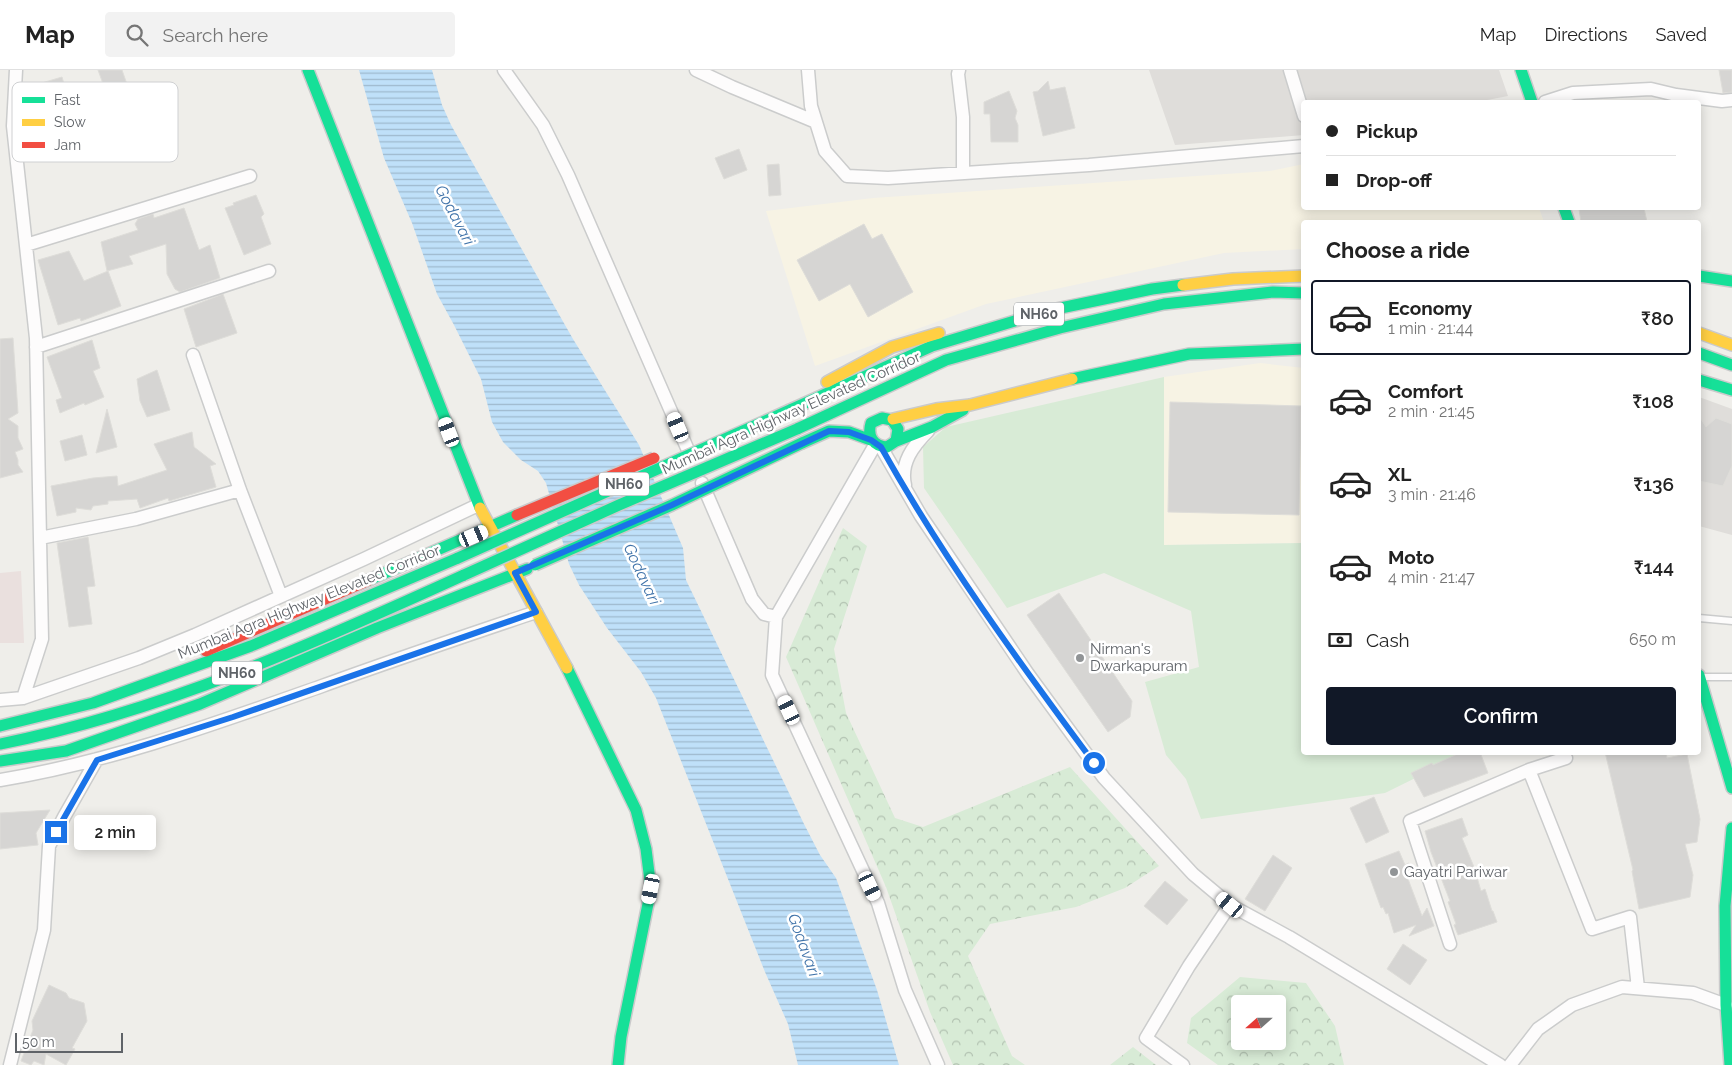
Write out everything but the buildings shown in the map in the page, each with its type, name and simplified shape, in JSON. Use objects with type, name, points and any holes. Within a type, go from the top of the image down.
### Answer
[{"type":"main road","points":[[308,70],[478,505],[580,693],[636,810],[646,849],[651,889],[621,1037],[618,1065]]},
{"type":"main road","points":[[1521,70],[1531,100]]},
{"type":"main road","points":[[10,712],[95,693],[184,660],[492,528],[517,515],[791,402],[892,348],[1018,310],[1133,283],[1228,270],[1301,267]]},
{"type":"main road","name":"Mumbai Agra Highway Elevated Corridor","points":[[0,726],[93,703],[251,646],[458,558],[932,346],[1051,310],[1152,289],[1233,279],[1301,276]]},
{"type":"main road","points":[[1701,276],[1732,281]]},
{"type":"main road","name":"Mumbai Agra Highway Elevated Corridor","points":[[0,744],[75,727],[194,689],[252,667],[362,621],[619,505],[797,429],[946,360],[1060,328],[1164,304],[1273,292],[1301,293]]},
{"type":"main road","points":[[1701,335],[1732,345]]},
{"type":"main road","points":[[893,420],[936,410],[970,405],[1098,372],[1189,354],[1301,349]]},
{"type":"main road","points":[[1701,353],[1732,365]]},
{"type":"main road","points":[[1701,381],[1732,390]]},
{"type":"main road","points":[[0,760],[66,750],[200,704],[376,628],[535,566],[672,505],[829,431],[849,432],[887,447],[896,441],[932,427],[970,405]]},
{"type":"main road","points":[[876,444],[869,435],[872,423],[881,417],[893,420],[899,429],[896,441]]},
{"type":"main road","points":[[1701,683],[1732,788]]},
{"type":"main road","points":[[1730,1065],[1726,1005],[1725,906],[1732,828]]},
{"type":"street","points":[[504,70],[543,125],[568,175],[752,599],[764,614],[776,617]]},
{"type":"street","points":[[696,70],[816,122]]},
{"type":"street","points":[[808,70],[811,106],[825,151],[847,176],[888,178],[1089,165],[1301,146]]},
{"type":"street","points":[[959,70],[963,117],[963,173]]},
{"type":"street","points":[[1290,70],[1301,106]]},
{"type":"street","points":[[1551,100],[1573,93],[1651,89],[1676,95],[1722,101],[1732,100]]},
{"type":"street","points":[[18,162],[36,346],[42,639],[23,698]]},
{"type":"street","points":[[26,245],[250,176]]},
{"type":"street","points":[[36,346],[269,271]]},
{"type":"street","points":[[193,355],[240,490],[281,596]]},
{"type":"street","points":[[907,493],[903,476],[906,461],[916,443],[932,427]]},
{"type":"street","points":[[896,441],[905,466]]},
{"type":"street","points":[[938,1065],[905,990],[878,903],[772,675],[776,617],[876,444],[921,516],[1028,674],[1104,778],[1193,874],[1230,905],[1289,937],[1500,1065]]},
{"type":"street","points":[[40,538],[136,519],[240,490]]},
{"type":"street","points":[[0,700],[23,698],[139,658],[195,635],[364,559],[478,505]]},
{"type":"street","points":[[0,780],[44,773],[97,760],[233,717],[536,612]]},
{"type":"street","points":[[1450,944],[1410,821],[1529,770],[1566,758]]},
{"type":"street","points":[[10,1065],[44,930],[49,846],[97,760]]},
{"type":"street","points":[[1529,770],[1592,929],[1630,917],[1638,988]]},
{"type":"street","points":[[1183,1065],[1146,1038],[1189,966],[1230,905]]},
{"type":"street","points":[[1510,1065],[1538,1029],[1572,1006],[1622,988],[1693,993],[1726,1005]]},
{"type":"lane","points":[[1701,618],[1732,621]]},
{"type":"lane","points":[[1701,676],[1732,676]]},
{"type":"shaded area","points":[[1149,70],[1499,70],[1508,96],[1487,100],[1301,100],[1301,135],[1175,145]]},
{"type":"shaded area","points":[[1301,165],[1301,210],[1540,210],[1543,220],[1301,220],[1301,249],[1224,253],[986,304],[815,366],[766,211],[873,198],[1270,171]]},
{"type":"shaded area","points":[[1260,363],[1301,368],[1301,543],[1164,545],[1164,377]]},
{"type":"shaded area","points":[[1701,398],[1732,409],[1732,535],[1701,527]]},
{"type":"shaded area","points":[[21,571],[24,643],[0,643],[0,573]]},
{"type":"green space","points":[[1164,377],[1164,545],[1301,543],[1301,755],[1462,755],[1385,793],[1201,819],[1186,779],[1166,755],[1145,682],[1199,667],[1191,611],[1104,573],[1007,608],[924,488],[923,447],[946,427]]},
{"type":"green space","points":[[843,528],[867,546],[834,649],[846,713],[895,818],[923,827],[1070,767],[1159,866],[1125,888],[1076,907],[990,924],[968,956],[1012,1056],[1025,1065],[953,1065],[930,1012],[886,887],[786,657]]},
{"type":"green space","points":[[1240,977],[1306,983],[1335,1026],[1344,1065],[1218,1065],[1187,1043],[1191,1018]]},
{"type":"green space","points":[[1133,1047],[1156,1065],[1110,1065]]},
{"type":"water","name":"Godavari","points":[[359,70],[432,70],[442,105],[451,125],[573,339],[639,445],[683,548],[686,580],[804,824],[820,855],[836,878],[877,990],[899,1065],[798,1065],[788,1024],[765,972],[656,698],[641,672],[607,628],[579,585],[569,564],[546,483],[538,471],[521,460],[503,442],[492,422],[481,379],[437,294],[412,223],[384,158]]},
{"type":"traffic: fast","points":[[308,70],[480,508]]},
{"type":"traffic: fast","points":[[1521,70],[1531,100]]},
{"type":"traffic: fast","points":[[1565,210],[1568,220]]},
{"type":"traffic: fast","points":[[1701,276],[1732,281]]},
{"type":"traffic: fast","points":[[790,410],[932,346],[1051,310],[1152,289],[1183,285]]},
{"type":"traffic: fast","points":[[797,429],[946,360],[1060,328],[1164,304],[1273,292],[1301,293]]},
{"type":"traffic: fast","points":[[1072,379],[1189,354],[1301,349]]},
{"type":"traffic: fast","points":[[1701,354],[1732,365]]},
{"type":"traffic: fast","points":[[1701,381],[1732,390]]},
{"type":"traffic: fast","points":[[458,558],[790,410]]},
{"type":"traffic: fast","points":[[896,441],[898,429],[892,420],[882,418],[871,423],[870,432],[872,440],[878,445],[887,447],[896,441],[932,427],[963,410]]},
{"type":"traffic: fast","points":[[464,575],[619,505],[797,429]]},
{"type":"traffic: fast","points":[[802,443],[829,431],[849,432],[871,440]]},
{"type":"traffic: fast","points":[[535,565],[672,505],[802,443]]},
{"type":"traffic: fast","points":[[369,580],[517,515]]},
{"type":"traffic: fast","points":[[0,726],[93,703],[251,646],[458,558]]},
{"type":"traffic: fast","points":[[0,761],[66,751],[200,704],[377,628],[527,569]]},
{"type":"traffic: fast","points":[[0,744],[120,714],[237,673],[351,626],[464,575]]},
{"type":"traffic: fast","points":[[567,668],[636,810],[646,849],[651,889],[621,1037],[618,1065]]},
{"type":"traffic: fast","points":[[1701,682],[1732,788]]},
{"type":"traffic: fast","points":[[1730,1065],[1726,1005],[1725,906],[1732,828]]},
{"type":"traffic: slow","points":[[1183,285],[1233,279],[1301,276]]},
{"type":"traffic: slow","points":[[827,382],[892,347],[939,333]]},
{"type":"traffic: slow","points":[[1701,334],[1732,345]]},
{"type":"traffic: slow","points":[[893,419],[936,409],[970,405],[1072,379]]},
{"type":"traffic: slow","points":[[480,508],[567,668]]},
{"type":"traffic: jam","points":[[517,515],[654,458]]},
{"type":"traffic: jam","points":[[206,651],[369,580]]},
{"type":"place","name":"Nirman's Dwarkapuram","points":[[1080,658]]},
{"type":"place","name":"Gayatri Pariwar","points":[[1394,872]]},
{"type":"route","points":[[56,832],[97,760],[233,717],[536,612],[515,573],[535,566],[672,505],[829,431],[849,432],[871,440],[881,447],[921,516],[1028,674],[1094,763]]}]
